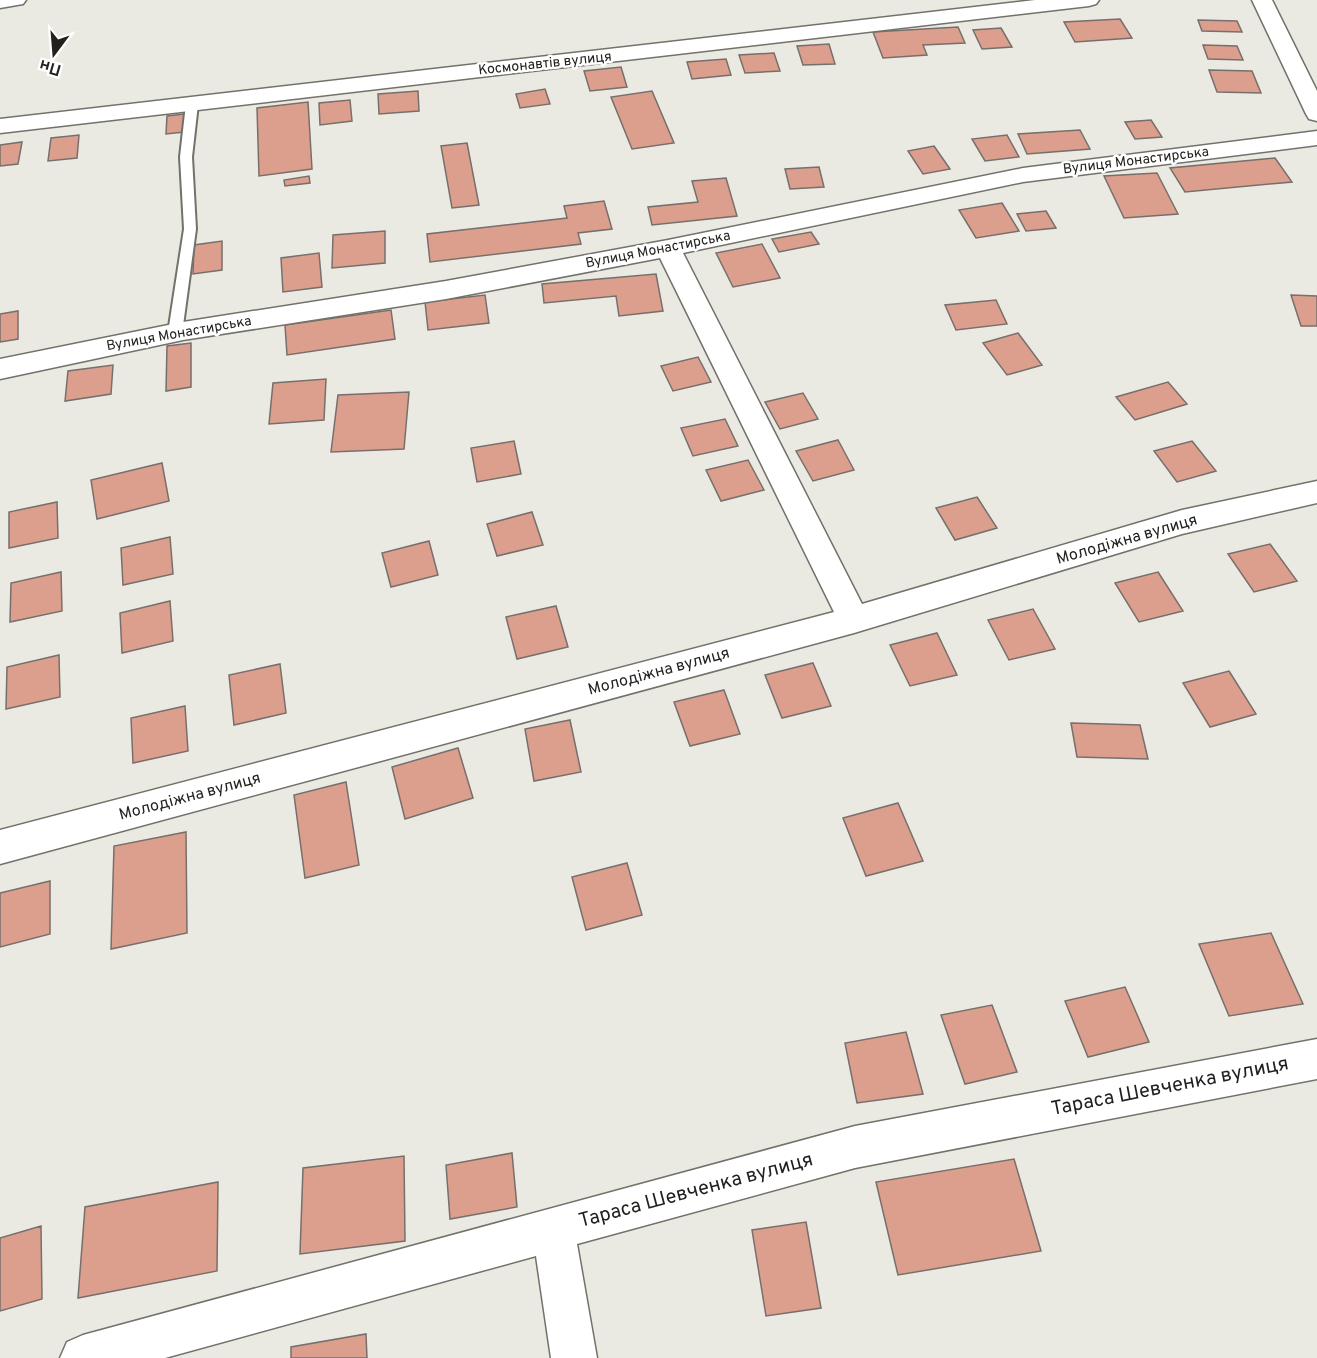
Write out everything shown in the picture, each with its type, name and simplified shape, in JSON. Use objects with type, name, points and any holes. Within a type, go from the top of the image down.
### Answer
[{"type":"street","points":[[0,2],[16,0]]},
{"type":"street","name":"Космонавтів вулиця","points":[[0,126],[1089,0]]},
{"type":"street","points":[[1262,0],[1317,114]]},
{"type":"street","name":"Вулиця Монастирська","points":[[0,369],[175,333],[446,290],[668,249],[1023,176],[1317,138]]},
{"type":"street","points":[[668,249],[854,620]]},
{"type":"street","name":"Молодіжна вулиця","points":[[0,847],[854,620],[1182,522],[1317,492]]},
{"type":"street","name":"Тараса Шевченка вулиця","points":[[83,1358],[855,1147],[1317,1059]]},
{"type":"street","points":[[553,1230],[574,1358]]},
{"type":"lane","points":[[175,333],[190,229],[186,157],[192,104]]},
{"type":"building","points":[[1120,19],[1132,38],[1075,42],[1064,22]]},
{"type":"building","points":[[1198,20],[1237,21],[1242,32],[1202,31]]},
{"type":"building","points":[[958,27],[965,43],[923,45],[927,55],[883,58],[873,32]]},
{"type":"building","points":[[1001,28],[1012,47],[982,49],[973,30]]},
{"type":"building","points":[[829,44],[835,64],[803,65],[797,46]]},
{"type":"building","points":[[1203,45],[1237,46],[1243,60],[1208,59]]},
{"type":"building","points":[[774,53],[780,71],[745,73],[739,55]]},
{"type":"building","points":[[726,59],[731,75],[692,79],[687,62]]},
{"type":"building","points":[[621,67],[627,87],[590,91],[584,71]]},
{"type":"building","points":[[1209,70],[1252,71],[1261,93],[1217,92]]},
{"type":"building","points":[[545,89],[550,104],[520,108],[516,94]]},
{"type":"building","points":[[418,91],[419,111],[379,114],[378,94]]},
{"type":"building","points":[[652,91],[674,143],[632,149],[611,97]]},
{"type":"building","points":[[350,100],[352,121],[320,125],[319,103]]},
{"type":"building","points":[[308,102],[312,169],[259,176],[257,108]]},
{"type":"building","points":[[184,114],[184,132],[166,134],[167,116]]},
{"type":"building","points":[[1151,120],[1162,137],[1135,139],[1125,122]]},
{"type":"building","points":[[1080,130],[1090,149],[1027,154],[1018,134]]},
{"type":"building","points":[[79,135],[77,158],[48,161],[51,138]]},
{"type":"building","points":[[1007,135],[1019,157],[985,161],[972,139]]},
{"type":"building","points":[[22,142],[18,164],[0,166],[0,145]]},
{"type":"building","points":[[467,143],[479,205],[452,208],[441,146]]},
{"type":"building","points":[[934,146],[950,169],[923,174],[908,151]]},
{"type":"building","points":[[1275,158],[1292,182],[1185,192],[1170,168]]},
{"type":"building","points":[[819,167],[824,187],[790,189],[785,169]]},
{"type":"building","points":[[1157,173],[1178,214],[1124,218],[1104,176]]},
{"type":"building","points":[[309,176],[310,183],[285,186],[284,180]]},
{"type":"building","points":[[726,178],[737,216],[652,225],[648,207],[698,202],[692,181]]},
{"type":"building","points":[[604,201],[612,229],[578,233],[581,244],[430,262],[427,234],[567,218],[564,206]]},
{"type":"building","points":[[1002,203],[1019,231],[976,238],[959,210]]},
{"type":"building","points":[[1046,211],[1056,228],[1026,231],[1017,214]]},
{"type":"building","points":[[385,231],[385,263],[332,268],[333,235]]},
{"type":"building","points":[[811,232],[819,244],[779,252],[772,239]]},
{"type":"building","points":[[222,241],[222,270],[193,274],[194,245]]},
{"type":"building","points":[[762,244],[780,278],[733,287],[716,253]]},
{"type":"building","points":[[319,253],[322,287],[283,292],[281,258]]},
{"type":"building","points":[[656,274],[663,311],[619,316],[616,296],[544,303],[542,284]]},
{"type":"building","points":[[485,295],[489,323],[428,330],[425,302]]},
{"type":"building","points":[[1291,295],[1317,296],[1317,326],[1301,326]]},
{"type":"building","points":[[996,300],[1007,324],[956,330],[945,305]]},
{"type":"building","points":[[391,310],[395,339],[287,355],[285,325]]},
{"type":"building","points":[[18,311],[18,339],[0,342],[0,314]]},
{"type":"building","points":[[1018,333],[1042,365],[1007,375],[983,343]]},
{"type":"building","points":[[191,343],[191,387],[166,391],[167,346]]},
{"type":"building","points":[[698,357],[711,382],[673,391],[661,366]]},
{"type":"building","points":[[113,365],[111,394],[65,401],[68,371]]},
{"type":"building","points":[[326,379],[324,420],[269,424],[273,383]]},
{"type":"building","points":[[1168,382],[1187,404],[1135,420],[1116,397]]},
{"type":"building","points":[[409,392],[404,449],[331,452],[338,395]]},
{"type":"building","points":[[803,393],[818,419],[780,429],[765,402]]},
{"type":"building","points":[[725,419],[738,446],[693,456],[681,428]]},
{"type":"building","points":[[838,440],[854,470],[813,481],[796,451]]},
{"type":"building","points":[[514,441],[521,474],[477,482],[471,448]]},
{"type":"building","points":[[1192,441],[1216,471],[1177,482],[1154,451]]},
{"type":"building","points":[[748,460],[764,490],[721,501],[706,470]]},
{"type":"building","points":[[162,463],[169,501],[97,519],[91,480]]},
{"type":"building","points":[[977,497],[997,528],[955,540],[936,508]]},
{"type":"building","points":[[57,502],[58,538],[9,548],[9,512]]},
{"type":"building","points":[[532,512],[543,545],[497,556],[487,524]]},
{"type":"building","points":[[170,537],[173,574],[123,585],[121,548]]},
{"type":"building","points":[[429,541],[438,575],[391,587],[382,553]]},
{"type":"building","points":[[1270,544],[1297,581],[1254,592],[1228,554]]},
{"type":"building","points":[[61,572],[62,611],[10,622],[11,583]]},
{"type":"building","points":[[1158,572],[1183,611],[1139,622],[1115,583]]},
{"type":"building","points":[[170,601],[173,641],[122,653],[120,613]]},
{"type":"building","points":[[556,606],[568,647],[517,659],[506,617]]},
{"type":"building","points":[[1033,609],[1055,649],[1009,660],[988,620]]},
{"type":"building","points":[[937,633],[957,675],[910,686],[890,645]]},
{"type":"building","points":[[59,655],[60,697],[6,709],[7,667]]},
{"type":"building","points":[[813,663],[831,706],[782,718],[765,675]]},
{"type":"building","points":[[280,664],[286,713],[234,725],[229,675]]},
{"type":"building","points":[[1229,671],[1256,714],[1210,727],[1183,683]]},
{"type":"building","points":[[724,690],[740,734],[690,746],[674,702]]},
{"type":"building","points":[[185,706],[188,751],[133,763],[131,718]]},
{"type":"building","points":[[570,720],[581,772],[534,781],[525,729]]},
{"type":"building","points":[[1071,723],[1140,725],[1148,759],[1077,757]]},
{"type":"building","points":[[458,748],[473,798],[405,819],[392,767]]},
{"type":"building","points":[[346,782],[359,865],[305,878],[294,795]]},
{"type":"building","points":[[898,803],[923,861],[866,876],[843,818]]},
{"type":"building","points":[[186,832],[187,933],[111,949],[114,846]]},
{"type":"building","points":[[627,863],[642,915],[586,930],[572,877]]},
{"type":"building","points":[[50,881],[50,934],[0,947],[0,893]]},
{"type":"building","points":[[1271,933],[1303,1004],[1229,1016],[1199,944]]},
{"type":"building","points":[[1125,987],[1149,1042],[1088,1057],[1065,1001]]},
{"type":"building","points":[[992,1005],[1017,1072],[965,1084],[941,1015]]},
{"type":"building","points":[[906,1032],[923,1094],[857,1103],[845,1043]]},
{"type":"building","points":[[512,1153],[517,1207],[450,1219],[446,1165]]},
{"type":"building","points":[[404,1156],[405,1241],[300,1254],[303,1168]]},
{"type":"building","points":[[1014,1159],[1041,1251],[898,1275],[876,1182]]},
{"type":"building","points":[[218,1182],[217,1271],[78,1298],[85,1207]]},
{"type":"building","points":[[806,1222],[821,1308],[766,1316],[752,1230]]},
{"type":"building","points":[[41,1226],[42,1299],[0,1311],[0,1238]]},
{"type":"building","points":[[366,1334],[367,1358],[291,1358],[291,1347]]}]
